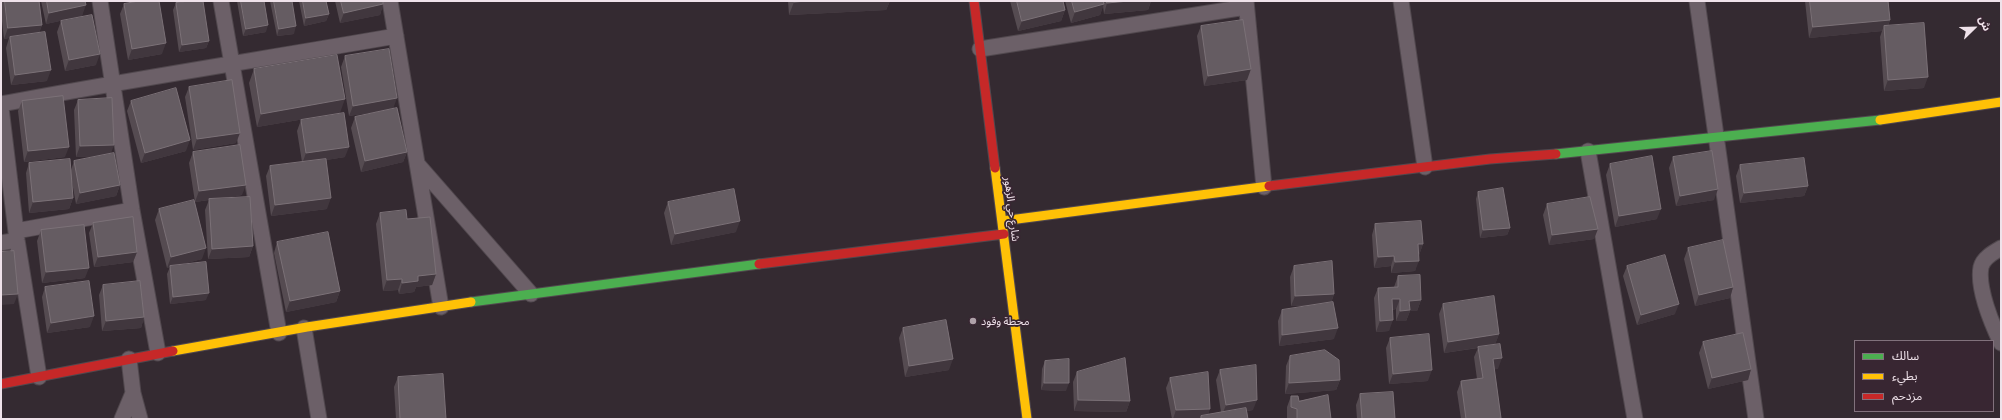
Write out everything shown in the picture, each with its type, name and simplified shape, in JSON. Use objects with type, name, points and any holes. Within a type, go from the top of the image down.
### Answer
[{"type":"street","points":[[100,1],[132,210],[158,353]]},
{"type":"street","points":[[221,1],[279,333]]},
{"type":"street","points":[[390,1],[419,165],[441,307]]},
{"type":"street","name":"شارع حي الزهور","points":[[974,1],[1027,419]]},
{"type":"street","points":[[1401,1],[1425,167]]},
{"type":"street","points":[[1697,1],[1756,419]]},
{"type":"street","points":[[980,49],[1246,4],[1264,187]]},
{"type":"street","points":[[1,104],[113,83],[232,65],[396,36]]},
{"type":"street","points":[[1002,221],[1425,167],[1885,119],[2001,102]]},
{"type":"street","points":[[1,108],[17,236],[40,376]]},
{"type":"street","points":[[1588,151],[1635,419]]},
{"type":"street","points":[[419,165],[531,294]]},
{"type":"street","points":[[1,243],[17,236],[132,210]]},
{"type":"street","points":[[1,384],[158,353],[304,328],[441,307],[531,294],[1004,234]]},
{"type":"street","points":[[2001,248],[1987,257],[1981,266],[1981,285],[1993,325],[2001,343]]},
{"type":"street","points":[[304,328],[319,419]]},
{"type":"street","points":[[129,359],[133,393],[140,419]]},
{"type":"street","points":[[122,419],[133,393]]},
{"type":"building","points":[[5,1],[39,1],[42,25],[8,28]]},
{"type":"building","points":[[47,1],[85,1],[86,5],[49,13]]},
{"type":"building","points":[[139,1],[159,1],[166,43],[132,49],[124,4]]},
{"type":"building","points":[[203,1],[209,41],[182,45],[176,3]]},
{"type":"building","points":[[241,1],[264,1],[268,25],[246,29]]},
{"type":"building","points":[[274,1],[292,1],[296,26],[279,29]]},
{"type":"building","points":[[303,1],[326,1],[329,14],[306,18]]},
{"type":"building","points":[[341,1],[383,1],[383,4],[344,13]]},
{"type":"building","points":[[1017,1],[1063,1],[1065,10],[1022,21]]},
{"type":"building","points":[[1072,1],[1103,1],[1104,4],[1075,12]]},
{"type":"building","points":[[1107,1],[1129,1],[1107,3]]},
{"type":"building","points":[[1810,1],[1888,1],[1890,20],[1813,27]]},
{"type":"building","points":[[92,15],[100,54],[69,60],[61,21]]},
{"type":"building","points":[[1243,20],[1251,69],[1208,76],[1201,26]]},
{"type":"building","points":[[1924,23],[1928,77],[1888,80],[1884,26]]},
{"type":"building","points":[[45,32],[51,70],[15,75],[10,37]]},
{"type":"building","points":[[389,49],[397,98],[353,106],[345,56]]},
{"type":"building","points":[[337,55],[345,99],[261,114],[254,69]]},
{"type":"building","points":[[232,80],[240,133],[197,139],[189,87]]},
{"type":"building","points":[[176,88],[190,140],[145,153],[131,101]]},
{"type":"building","points":[[63,96],[69,147],[28,151],[22,101]]},
{"type":"building","points":[[112,98],[114,145],[80,146],[78,100]]},
{"type":"building","points":[[397,108],[407,152],[365,161],[355,117]]},
{"type":"building","points":[[344,113],[349,147],[306,153],[301,120]]},
{"type":"building","points":[[240,145],[246,185],[199,191],[193,152]]},
{"type":"building","points":[[1712,151],[1718,189],[1680,196],[1673,157]]},
{"type":"building","points":[[114,153],[120,185],[80,193],[74,161]]},
{"type":"building","points":[[1652,156],[1661,209],[1619,216],[1610,164]]},
{"type":"building","points":[[1804,158],[1808,186],[1744,193],[1740,165]]},
{"type":"building","points":[[70,159],[73,198],[33,202],[29,163]]},
{"type":"building","points":[[326,159],[331,198],[275,205],[270,166]]},
{"type":"building","points":[[1503,188],[1510,228],[1483,230],[1478,192]]},
{"type":"building","points":[[734,189],[740,221],[675,234],[668,202]]},
{"type":"building","points":[[250,197],[253,246],[212,249],[209,199]]},
{"type":"building","points":[[1590,197],[1598,229],[1552,235],[1547,204]]},
{"type":"building","points":[[194,200],[206,248],[171,257],[159,209]]},
{"type":"building","points":[[406,210],[407,219],[430,217],[436,274],[418,276],[418,281],[402,283],[402,279],[387,280],[380,213]]},
{"type":"building","points":[[133,217],[137,252],[98,257],[93,223]]},
{"type":"building","points":[[1421,221],[1423,244],[1418,244],[1419,261],[1395,262],[1394,256],[1378,257],[1375,224]]},
{"type":"building","points":[[84,225],[89,268],[46,272],[41,230]]},
{"type":"building","points":[[328,232],[340,291],[290,301],[277,242]]},
{"type":"building","points":[[1723,240],[1733,287],[1699,295],[1688,248]]},
{"type":"building","points":[[14,251],[18,294],[1,295],[1,252]]},
{"type":"building","points":[[1665,255],[1679,304],[1641,315],[1627,266]]},
{"type":"building","points":[[1332,261],[1334,294],[1295,296],[1294,266]]},
{"type":"building","points":[[206,262],[209,293],[173,297],[170,266]]},
{"type":"building","points":[[1420,275],[1421,300],[1409,301],[1410,310],[1400,311],[1400,299],[1392,299],[1393,320],[1380,321],[1378,288],[1398,287],[1398,276]]},
{"type":"building","points":[[89,281],[94,316],[51,323],[45,287]]},
{"type":"building","points":[[140,281],[144,317],[106,321],[103,285]]},
{"type":"building","points":[[1494,296],[1499,334],[1448,342],[1443,304]]},
{"type":"building","points":[[1333,302],[1338,328],[1282,335],[1282,310]]},
{"type":"building","points":[[946,320],[953,359],[909,366],[903,328]]},
{"type":"building","points":[[1743,333],[1751,369],[1712,378],[1703,342]]},
{"type":"building","points":[[1429,334],[1432,370],[1393,374],[1390,338]]},
{"type":"building","points":[[1500,344],[1502,358],[1493,359],[1501,418],[1466,419],[1461,381],[1483,378],[1478,347]]},
{"type":"building","points":[[1325,350],[1339,360],[1340,380],[1289,383],[1290,356]]},
{"type":"building","points":[[1125,358],[1130,401],[1078,400],[1077,372]]},
{"type":"building","points":[[1069,359],[1069,383],[1044,383],[1045,361]]},
{"type":"building","points":[[1256,365],[1257,400],[1226,405],[1220,370]]},
{"type":"building","points":[[1208,372],[1210,409],[1176,410],[1170,378]]},
{"type":"building","points":[[443,374],[446,419],[400,419],[398,377]]},
{"type":"building","points":[[1393,392],[1395,419],[1362,419],[1360,394]]},
{"type":"building","points":[[1328,395],[1331,419],[1297,419],[1297,409],[1291,407],[1291,396],[1298,396],[1299,401]]},
{"type":"building","points":[[1246,408],[1248,419],[1201,419],[1201,416]]},
{"type":"traffic: fast","points":[[1556,154],[1880,120]]},
{"type":"traffic: fast","points":[[471,302],[759,264]]},
{"type":"traffic: slow","points":[[1880,120],[2001,102]]},
{"type":"traffic: slow","points":[[995,168],[1027,419]]},
{"type":"traffic: slow","points":[[1002,221],[1269,186]]},
{"type":"traffic: slow","points":[[173,351],[307,327],[471,302]]},
{"type":"traffic: jam","points":[[974,1],[995,168]]},
{"type":"traffic: jam","points":[[1269,186],[1490,159],[1556,154]]},
{"type":"traffic: jam","points":[[759,264],[1004,234]]},
{"type":"traffic: jam","points":[[1,384],[173,351]]},
{"type":"place","name":"محطة وقود","points":[[973,321]]}]
